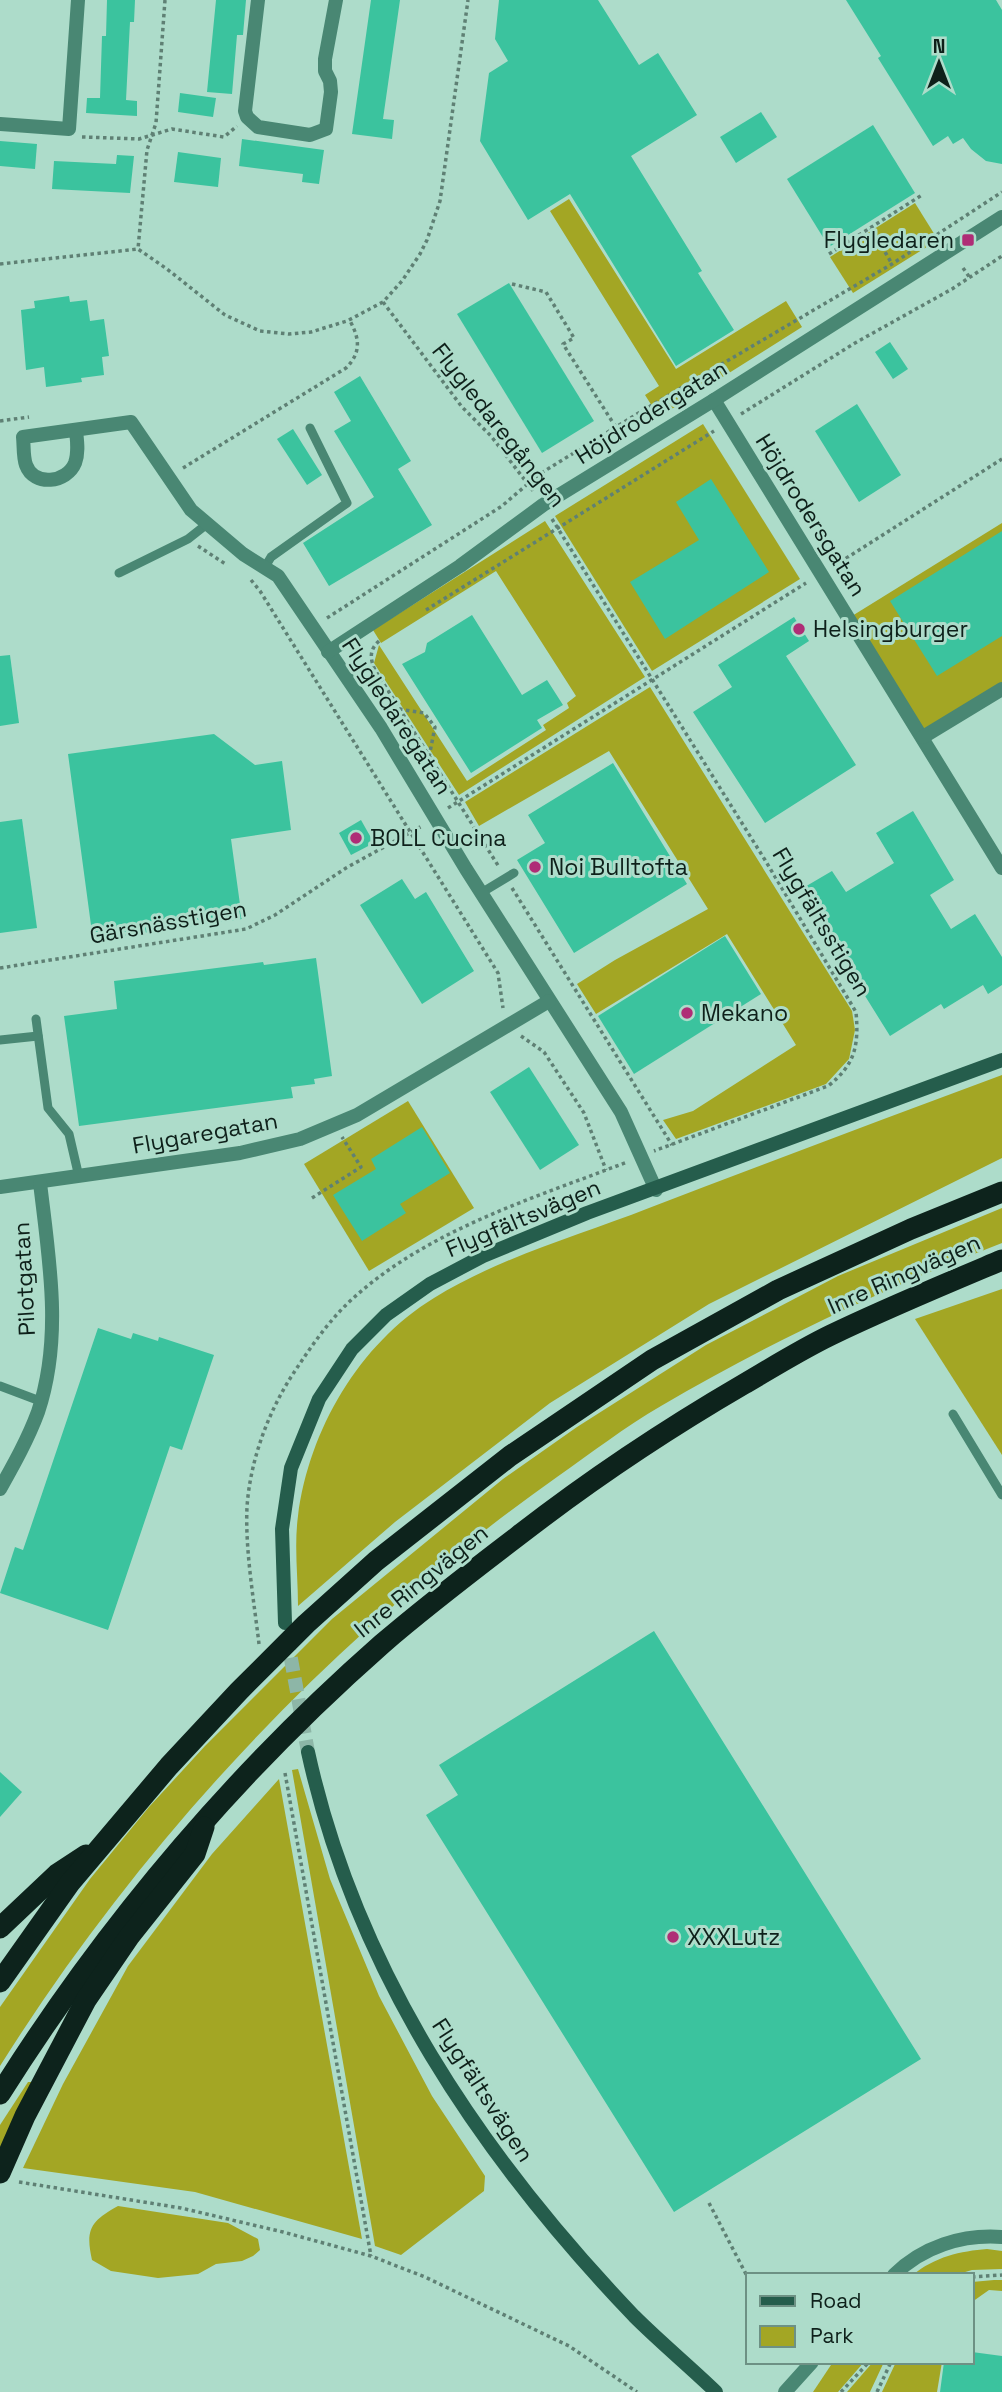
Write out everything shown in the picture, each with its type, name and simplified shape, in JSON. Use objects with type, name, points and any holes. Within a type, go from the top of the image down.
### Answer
[{"type":"highway","name":"Inre Ringvägen","points":[[0,1982],[70,1883],[169,1766],[306,1624],[376,1561],[510,1456],[652,1360],[778,1290],[911,1229],[1002,1192]]},
{"type":"highway","name":"Inre Ringvägen","points":[[0,2094],[38,2034],[109,1934],[208,1815],[269,1751],[382,1644],[447,1590],[579,1489],[667,1429],[830,1336],[1002,1260]]},
{"type":"highway","points":[[0,2172],[25,2116],[86,2000],[129,1937],[195,1854],[208,1815]]},
{"type":"highway","points":[[0,1928],[57,1874],[106,1843]]},
{"type":"street","points":[[0,124],[69,129],[78,0]]},
{"type":"street","points":[[258,0],[245,111],[247,117],[258,127],[310,135],[326,129],[331,92],[325,71],[325,59],[336,0]]},
{"type":"street","name":"Höjdrodergatan","points":[[328,652],[460,566],[542,505],[714,400],[1002,217]]},
{"type":"street","name":"Höjdrodersgatan","points":[[714,400],[1002,868]]},
{"type":"street","name":"Flygledaregatan","points":[[76,429],[78,448],[71,469],[55,480],[34,477],[26,466],[23,437],[76,429],[131,422],[191,510],[243,554],[278,576],[381,728],[549,1001],[621,1112],[656,1190]]},
{"type":"street","points":[[923,737],[1002,689]]},
{"type":"street","name":"Flygaregatan","points":[[0,1188],[261,1149],[300,1139],[357,1115],[549,1001]]},
{"type":"street","name":"Flygfältsvägen","points":[[285,1623],[282,1529],[291,1468],[319,1399],[352,1349],[386,1315],[430,1284],[483,1256],[587,1213],[656,1190],[1002,1060]]},
{"type":"street","name":"Pilotgatan","points":[[0,1489],[20,1453],[40,1401],[48,1367],[53,1327],[50,1264],[40,1183]]},
{"type":"street","name":"Flygfältsvägen","points":[[308,1752],[336,1852],[365,1928],[422,2042],[452,2091],[515,2181],[566,2242],[636,2317],[716,2392]]},
{"type":"street","points":[[896,2273],[914,2258],[940,2245],[975,2237],[1002,2237]]},
{"type":"street","points":[[785,2392],[810,2364]]},
{"type":"lane","points":[[265,567],[271,557],[347,503],[310,428]]},
{"type":"lane","points":[[119,573],[188,539],[207,524]]},
{"type":"lane","points":[[481,892],[510,876]]},
{"type":"lane","points":[[36,1019],[48,1108],[69,1134],[79,1177]]},
{"type":"lane","points":[[0,1040],[38,1036]]},
{"type":"lane","points":[[0,1386],[40,1401]]},
{"type":"lane","points":[[953,1414],[1002,1495]]},
{"type":"path","points":[[138,249],[146,150],[156,123],[165,0]]},
{"type":"path","points":[[0,264],[138,249],[225,315],[246,326],[272,333],[311,332],[350,320],[383,302],[402,281],[420,254],[440,201],[468,0]]},
{"type":"path","points":[[69,129],[79,137],[139,139],[172,129],[224,137],[247,117]]},
{"type":"path","points":[[341,610],[502,506],[527,482],[892,264],[1002,192]]},
{"type":"path","points":[[829,254],[922,195]]},
{"type":"path","points":[[871,228],[892,264]]},
{"type":"path","points":[[418,616],[855,344],[970,278],[1002,256]]},
{"type":"path","points":[[963,268],[970,278]]},
{"type":"path","points":[[512,284],[546,292],[574,338],[563,344],[615,427]]},
{"type":"path","name":"Flygledaregången","points":[[383,302],[462,407],[491,436],[527,482],[651,679]]},
{"type":"path","points":[[181,470],[346,368],[353,361],[359,343],[350,320]]},
{"type":"path","points":[[188,539],[232,568]]},
{"type":"path","points":[[243,575],[260,591],[498,973],[506,1026],[544,1052],[584,1113],[606,1170]]},
{"type":"path","points":[[382,639],[372,648],[372,663],[457,802],[510,876],[672,1145]]},
{"type":"path","name":"Gärsnässtigen","points":[[0,968],[246,929],[275,915],[346,868],[410,834],[651,679]]},
{"type":"path","name":"Flygfältsstigen","points":[[641,1156],[828,1086],[851,1062],[857,1039],[856,1012],[849,998],[651,679]]},
{"type":"path","points":[[399,709],[424,713],[435,727],[429,757]]},
{"type":"path","points":[[312,1198],[360,1167],[335,1125]]},
{"type":"path","points":[[285,1773],[371,2256]]},
{"type":"path","points":[[19,2182],[181,2208],[284,2231],[371,2256],[425,2277],[569,2346],[637,2392]]},
{"type":"path","points":[[709,2203],[746,2274]]},
{"type":"path","points":[[974,2277],[1002,2275]]},
{"type":"path","points":[[842,2392],[867,2364]]},
{"type":"path","points":[[877,2392],[890,2364]]},
{"type":"green space","points":[[569,199],[676,369],[786,301],[802,327],[659,417],[645,395],[659,386],[550,211]]},
{"type":"green space","points":[[915,203],[938,240],[853,293],[830,257]]},
{"type":"green space","points":[[703,424],[800,579],[652,671],[555,516]]},
{"type":"green space","points":[[545,521],[645,677],[459,795],[374,663],[379,645],[467,781],[546,730],[543,725],[569,708],[567,703],[576,696],[496,571],[381,643],[373,630]]},
{"type":"green space","points":[[1002,523],[1002,683],[924,731],[852,616]]},
{"type":"green space","points":[[650,687],[852,1011],[855,1030],[849,1059],[826,1084],[676,1139],[663,1120],[693,1111],[796,1045],[727,934],[596,1014],[577,984],[708,909],[609,751],[479,826],[465,802]]},
{"type":"green space","points":[[1002,1075],[1002,1158],[709,1304],[550,1403],[395,1522],[298,1606],[298,1516],[313,1452],[342,1392],[383,1339],[407,1317],[459,1284],[512,1259]]},
{"type":"green space","points":[[408,1101],[474,1208],[369,1271],[304,1164]]},
{"type":"green space","points":[[1002,1208],[1002,1243],[828,1317],[661,1406],[557,1477],[476,1538],[397,1603],[322,1672],[250,1744],[181,1820],[117,1899],[56,1981],[0,2066],[0,2007],[90,1879],[149,1807],[205,1746],[332,1619],[503,1479],[577,1427],[706,1345],[838,1276]]},
{"type":"green space","points":[[1002,1289],[1002,1455],[915,1319]]},
{"type":"green space","points":[[298,1769],[330,1879],[379,1996],[432,2096],[485,2176],[484,2191],[401,2255],[375,2246],[292,1770]]},
{"type":"green space","points":[[279,1779],[362,2239],[195,2192],[23,2168],[63,2084],[128,1966],[212,1854]]},
{"type":"green space","points":[[28,2082],[32,2082],[0,2148],[0,2125]]},
{"type":"green space","points":[[118,2206],[228,2223],[258,2239],[260,2250],[242,2261],[216,2264],[198,2274],[158,2278],[111,2271],[92,2260],[89,2241],[96,2222]]},
{"type":"green space","points":[[967,2251],[1002,2251],[1002,2269],[962,2273],[916,2273],[948,2256]]},
{"type":"green space","points":[[1002,2280],[1002,2291],[989,2290],[974,2301],[974,2282]]},
{"type":"green space","points":[[832,2364],[862,2364],[838,2392],[813,2392]]},
{"type":"green space","points":[[871,2364],[883,2364],[870,2392],[847,2392]]},
{"type":"green space","points":[[895,2364],[942,2364],[937,2392],[882,2392]]},
{"type":"building","points":[[107,0],[135,0],[134,22],[130,22],[126,100],[137,101],[137,116],[86,113],[87,98],[100,98],[102,36],[106,36]]},
{"type":"building","points":[[216,0],[246,0],[243,35],[237,35],[232,94],[207,92]]},
{"type":"building","points":[[371,0],[400,0],[383,119],[394,120],[392,139],[352,134]]},
{"type":"building","points":[[499,0],[598,0],[639,65],[658,53],[697,115],[631,156],[702,271],[698,273],[734,330],[676,366],[570,194],[528,220],[480,141],[489,73],[508,61],[495,39]]},
{"type":"building","points":[[846,0],[996,0],[1002,10],[1002,164],[986,161],[971,149],[963,138],[953,144],[948,136],[933,146],[878,58],[881,56]]},
{"type":"building","points":[[180,93],[216,98],[213,117],[178,112]]},
{"type":"building","points":[[761,112],[777,137],[736,163],[720,137]]},
{"type":"building","points":[[873,125],[915,193],[829,247],[787,179]]},
{"type":"building","points":[[242,139],[324,150],[319,184],[302,182],[303,174],[239,166]]},
{"type":"building","points":[[0,141],[37,144],[35,169],[0,166]]},
{"type":"building","points":[[178,152],[221,158],[218,187],[174,182]]},
{"type":"building","points":[[117,155],[134,156],[130,193],[52,189],[54,161],[116,164]]},
{"type":"building","points":[[509,283],[594,421],[542,453],[457,314]]},
{"type":"building","points":[[69,296],[70,302],[87,300],[90,321],[104,319],[109,356],[102,357],[104,375],[81,378],[82,382],[46,387],[44,367],[26,370],[21,310],[35,308],[34,301]]},
{"type":"building","points":[[890,342],[908,369],[893,379],[875,352]]},
{"type":"building","points":[[360,376],[411,461],[398,469],[432,525],[329,586],[303,543],[374,497],[334,431],[351,421],[334,392]]},
{"type":"building","points":[[857,404],[901,475],[859,502],[815,431]]},
{"type":"building","points":[[293,429],[322,475],[307,485],[277,439]]},
{"type":"building","points":[[711,479],[769,572],[665,639],[630,582],[699,540],[676,502]]},
{"type":"building","points":[[1002,531],[1002,636],[937,676],[890,601]]},
{"type":"building","points":[[472,615],[522,695],[547,680],[563,705],[537,720],[542,728],[471,773],[402,664],[425,652],[427,643]]},
{"type":"building","points":[[794,617],[809,641],[786,656],[856,765],[765,823],[693,712],[732,687],[718,665]]},
{"type":"building","points":[[10,655],[19,723],[0,726],[0,656]]},
{"type":"building","points":[[214,734],[255,765],[282,761],[291,830],[231,839],[242,919],[93,940],[68,754]]},
{"type":"building","points":[[613,763],[687,884],[574,953],[517,860],[545,843],[528,815]]},
{"type":"building","points":[[913,811],[954,880],[930,895],[951,929],[975,914],[1002,957],[1002,985],[988,994],[983,985],[944,1009],[941,1004],[890,1036],[803,888],[832,871],[846,892],[894,863],[876,833]]},
{"type":"building","points":[[22,819],[37,928],[0,933],[0,822]]},
{"type":"building","name":"BOLL Cucina","points":[[361,820],[374,843],[351,855],[339,833]]},
{"type":"building","points":[[402,879],[415,899],[426,892],[474,971],[422,1004],[360,905]]},
{"type":"building","points":[[725,936],[761,994],[634,1074],[598,1016]]},
{"type":"building","points":[[316,958],[332,1076],[314,1079],[315,1084],[291,1087],[293,1098],[79,1126],[64,1016],[117,1009],[114,981]]},
{"type":"building","points":[[529,1067],[579,1145],[540,1170],[490,1092]]},
{"type":"building","points":[[422,1127],[450,1173],[400,1204],[406,1213],[362,1241],[333,1195],[376,1169],[371,1159]]},
{"type":"building","points":[[98,1328],[131,1339],[133,1333],[158,1341],[159,1337],[214,1355],[182,1450],[170,1446],[108,1630],[0,1593],[15,1547],[23,1550]]},
{"type":"building","name":"XXXLutz","points":[[654,1631],[921,2059],[674,2212],[426,1815],[458,1795],[439,1765]]},
{"type":"building","points":[[0,1772],[22,1792],[0,1817]]},
{"type":"building","points":[[974,2352],[1002,2356],[1002,2392],[940,2392],[944,2364],[974,2364]]},
{"type":"tunnel","points":[[287,1637],[308,1752]]},
{"type":"place","name":"Flygledaren","points":[[968,240]]},
{"type":"place","name":"Helsingburger","points":[[799,629]]},
{"type":"place","name":"BOLL Cucina","points":[[356,838]]},
{"type":"place","name":"Noi Bulltofta","points":[[535,867]]},
{"type":"place","name":"Mekano","points":[[687,1013]]},
{"type":"place","name":"XXXLutz","points":[[673,1937]]}]
